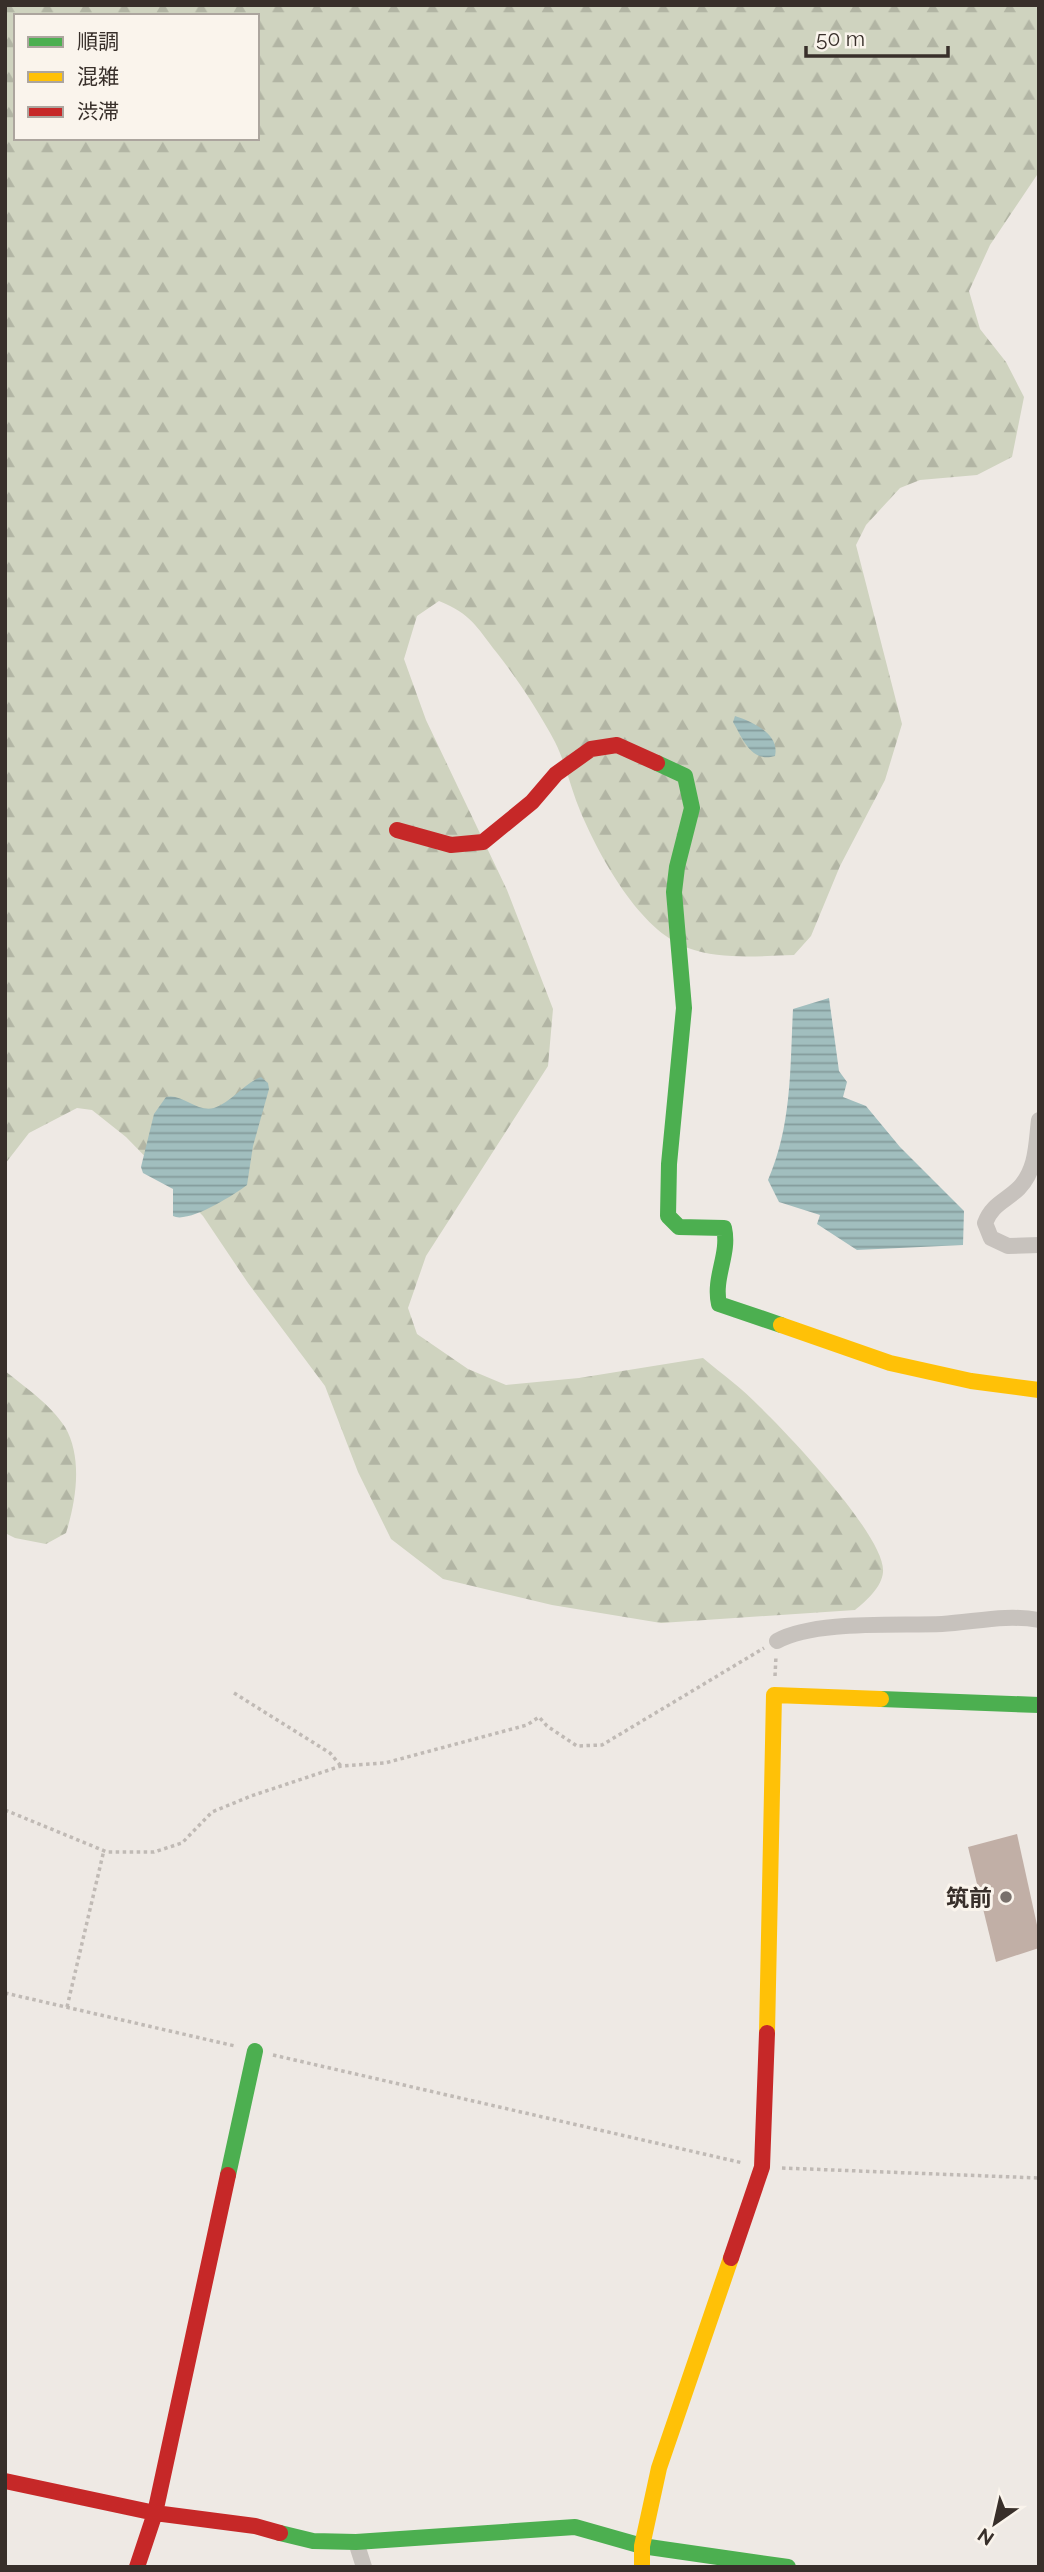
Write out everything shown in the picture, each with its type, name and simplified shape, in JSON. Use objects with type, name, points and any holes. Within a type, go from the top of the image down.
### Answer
[{"type":"street","points":[[397,830],[451,845],[483,842],[532,802],[556,774],[591,749],[618,745],[685,776],[692,808],[675,875],[684,1010],[678,1098],[667,1187],[668,1216],[679,1227],[724,1228],[728,1237],[713,1290],[719,1304],[890,1363],[971,1381],[1039,1390]]},
{"type":"street","points":[[1039,1120],[1035,1158],[1029,1175],[1018,1189],[990,1209],[985,1223],[991,1238],[1008,1246],[1039,1245]]},
{"type":"street","points":[[777,1642],[789,1635],[814,1629],[947,1623],[1014,1616],[1039,1620]]},
{"type":"street","points":[[642,2567],[642,2546],[659,2468],[762,2167],[770,1959],[774,1695],[1039,1704]]},
{"type":"street","points":[[137,2567],[155,2513],[255,2051]]},
{"type":"street","points":[[5,2482],[155,2513],[255,2526],[313,2541],[356,2542],[575,2527],[642,2546],[788,2567]]},
{"type":"street","points":[[356,2542],[364,2567]]},
{"type":"path","points":[[774,1695],[777,1642]]},
{"type":"path","points":[[5,1810],[104,1850],[154,1852],[182,1843],[212,1812],[341,1766],[386,1763],[527,1725],[539,1717],[547,1726],[577,1746],[602,1745],[777,1642]]},
{"type":"path","points":[[234,1693],[330,1753],[341,1766]]},
{"type":"path","points":[[67,2007],[104,1850]]},
{"type":"path","points":[[5,1993],[762,2167],[1039,2178]]},
{"type":"green space","points":[[5,5],[1039,5],[1039,172],[990,245],[969,291],[980,329],[1006,362],[1024,397],[1012,457],[977,475],[920,480],[900,488],[866,525],[856,545],[902,724],[885,780],[840,866],[811,936],[794,955],[740,956],[701,952],[670,939],[653,926],[623,890],[599,850],[577,804],[559,750],[542,719],[505,663],[466,616],[439,601],[417,616],[404,659],[426,720],[507,890],[553,1009],[548,1066],[426,1256],[408,1308],[417,1334],[468,1369],[506,1385],[579,1378],[703,1358],[747,1394],[773,1420],[812,1461],[853,1511],[880,1556],[882,1578],[873,1593],[855,1610],[661,1623],[552,1605],[443,1579],[391,1539],[358,1472],[325,1386],[248,1283],[203,1216],[126,1137],[92,1110],[77,1108],[29,1133],[5,1164]]},
{"type":"green space","points":[[5,1371],[53,1411],[71,1439],[76,1466],[73,1507],[66,1533],[46,1544],[15,1538],[5,1533]]},
{"type":"water","points":[[735,716],[757,725],[769,735],[775,748],[775,756],[760,756],[749,748],[733,722]]},
{"type":"water","points":[[829,998],[839,1071],[847,1082],[843,1097],[866,1106],[900,1147],[964,1211],[963,1245],[857,1250],[817,1224],[820,1215],[779,1202],[768,1180],[786,1117],[793,1009]]},
{"type":"water","points":[[261,1077],[268,1083],[269,1089],[253,1146],[247,1185],[200,1212],[189,1216],[173,1216],[173,1189],[143,1173],[141,1167],[154,1114],[166,1097],[178,1098],[202,1108],[214,1108]]},
{"type":"building","points":[[1017,1834],[1039,1934],[1039,1948],[996,1962],[968,1847]]},
{"type":"traffic: fast","points":[[657,763],[685,776],[692,808],[677,867],[674,892],[684,1008],[669,1164],[668,1216],[679,1227],[724,1228],[725,1247],[718,1284],[719,1304],[781,1325]]},
{"type":"traffic: fast","points":[[881,1699],[1039,1705]]},
{"type":"traffic: fast","points":[[228,2175],[255,2051]]},
{"type":"traffic: fast","points":[[280,2533],[313,2541],[356,2542],[575,2527],[642,2546],[788,2567]]},
{"type":"traffic: slow","points":[[781,1325],[890,1363],[971,1381],[1039,1390]]},
{"type":"traffic: slow","points":[[767,2033],[774,1695],[881,1699]]},
{"type":"traffic: slow","points":[[642,2567],[642,2546],[659,2468],[731,2258]]},
{"type":"traffic: jam","points":[[397,830],[451,845],[483,842],[532,802],[556,774],[591,749],[617,745],[657,763]]},
{"type":"traffic: jam","points":[[731,2258],[762,2167],[767,2033]]},
{"type":"traffic: jam","points":[[137,2567],[155,2513],[228,2175]]},
{"type":"traffic: jam","points":[[5,2481],[155,2513],[255,2526],[280,2533]]},
{"type":"place","name":"筑前","points":[[1006,1897]]}]
